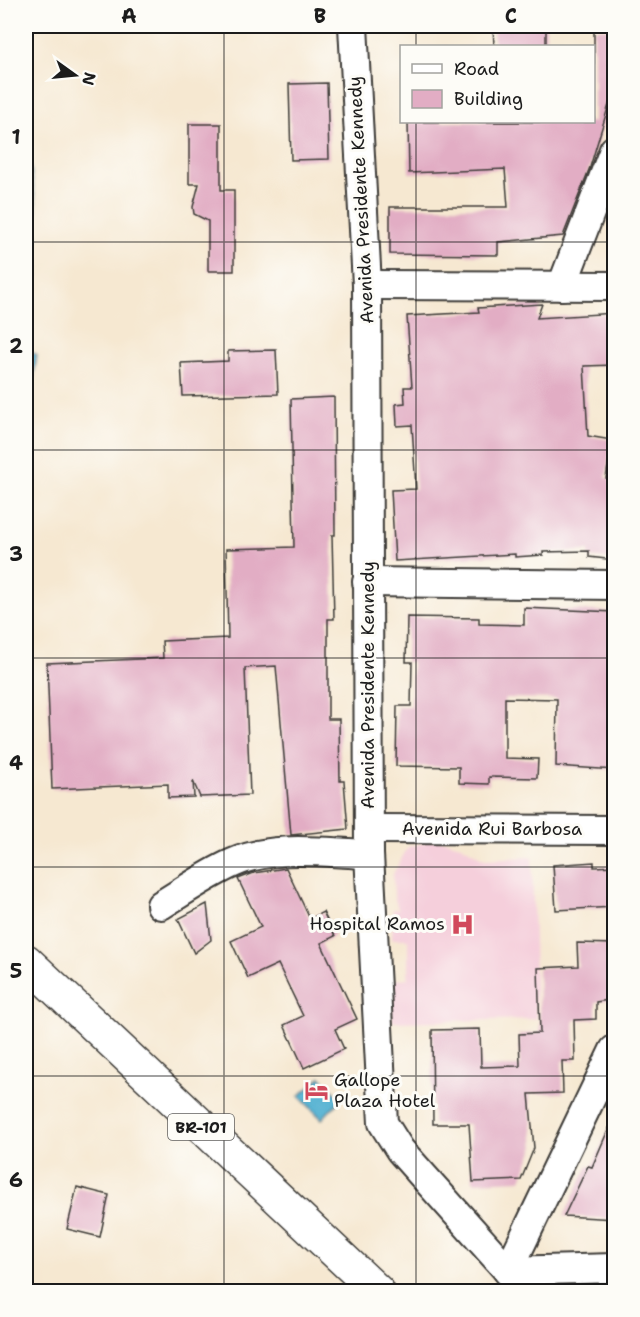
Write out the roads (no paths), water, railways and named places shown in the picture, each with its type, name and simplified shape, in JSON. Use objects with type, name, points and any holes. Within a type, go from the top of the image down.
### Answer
[{"type":"highway","name":"BR-101","points":[[26,961],[378,1292]]},
{"type":"street","name":"Avenida Presidente Kennedy","points":[[352,26],[367,285],[369,842],[383,1123],[400,1150],[527,1292]]},
{"type":"street","points":[[562,286],[615,150]]},
{"type":"street","points":[[367,285],[615,286]]},
{"type":"street","points":[[367,582],[615,585]]},
{"type":"street","name":"Avenida Rui Barbosa","points":[[161,905],[232,863],[273,852],[369,842],[615,830]]},
{"type":"street","points":[[615,1050],[508,1271],[615,1268]]},
{"type":"water","points":[[26,133],[36,205],[37,276],[26,291]]},
{"type":"water","points":[[26,349],[37,355],[26,426]]},
{"type":"water","points":[[321,1077],[341,1099],[322,1119],[299,1096]]},
{"type":"place","name":"Hospital Ramos","points":[[463,924]]},
{"type":"place","name":"Gallope Plaza Hotel","points":[[316,1090]]}]
